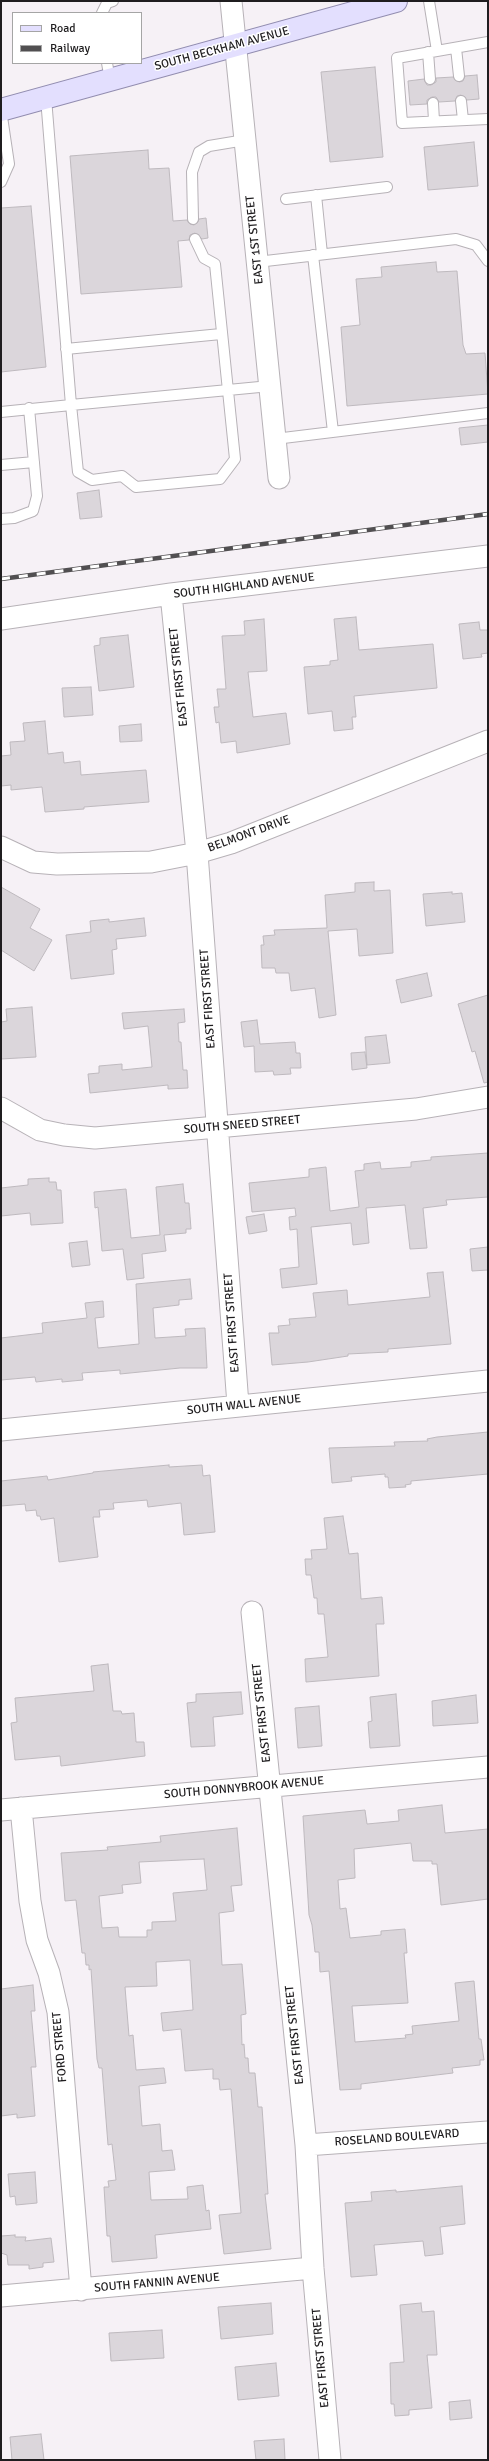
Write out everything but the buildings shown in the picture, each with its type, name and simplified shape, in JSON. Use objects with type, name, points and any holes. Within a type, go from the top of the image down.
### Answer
[{"type":"main road","name":"SOUTH BECKHAM AVENUE","points":[[1,110],[46,98],[109,72],[235,46],[391,2]]},
{"type":"street","name":"EAST 1ST STREET","points":[[231,1],[279,478]]},
{"type":"street","name":"SOUTH HIGHLAND AVENUE","points":[[1,619],[171,594],[488,556]]},
{"type":"street","name":"EAST FIRST STREET","points":[[171,594],[197,853],[238,1405]]},
{"type":"street","name":"BELMONT DRIVE","points":[[1,847],[33,862],[57,864],[151,862],[197,853],[231,843],[488,741]]},
{"type":"street","name":"SOUTH SNEED STREET","points":[[1,1108],[40,1130],[64,1135],[95,1138],[416,1109],[488,1097]]},
{"type":"street","name":"SOUTH WALL AVENUE","points":[[1,1430],[488,1381]]},
{"type":"street","name":"EAST FIRST STREET","points":[[252,1612],[306,2144],[313,2268],[330,2460]]},
{"type":"street","name":"SOUTH DONNYBROOK AVENUE","points":[[1,1810],[488,1767]]},
{"type":"street","name":"FORD STREET","points":[[21,1808],[30,1901],[36,1932],[49,1973],[58,2012],[81,2290]]},
{"type":"street","name":"ROSELAND BOULEVARD","points":[[306,2144],[488,2132]]},
{"type":"street","name":"SOUTH FANNIN AVENUE","points":[[1,2296],[313,2268]]},
{"type":"lane","points":[[102,12],[107,3],[113,1]]},
{"type":"lane","points":[[429,1],[432,51],[430,79]]},
{"type":"lane","points":[[488,42],[397,58],[402,123],[488,119]]},
{"type":"lane","points":[[456,48],[459,76]]},
{"type":"lane","points":[[46,98],[66,349],[78,472],[92,480],[122,476],[136,487],[220,479],[235,459],[214,264],[204,258],[195,239]]},
{"type":"lane","points":[[461,101],[463,120]]},
{"type":"lane","points":[[433,103],[434,122]]},
{"type":"lane","points":[[1,110],[9,164],[1,182]]},
{"type":"lane","points":[[193,219],[192,172],[199,152],[209,146],[245,140]]},
{"type":"lane","points":[[286,198],[387,187]]},
{"type":"lane","points":[[316,195],[317,255],[333,432]]},
{"type":"lane","points":[[257,262],[456,239],[476,245],[488,261]]},
{"type":"lane","points":[[66,349],[221,334]]},
{"type":"lane","points":[[1,412],[29,408],[270,386]]},
{"type":"lane","points":[[1,519],[14,518],[33,511],[37,496],[29,408]]},
{"type":"lane","points":[[275,439],[488,413]]},
{"type":"lane","points":[[1,465],[34,462]]},
{"type":"railway","points":[[1,579],[488,514]]}]
